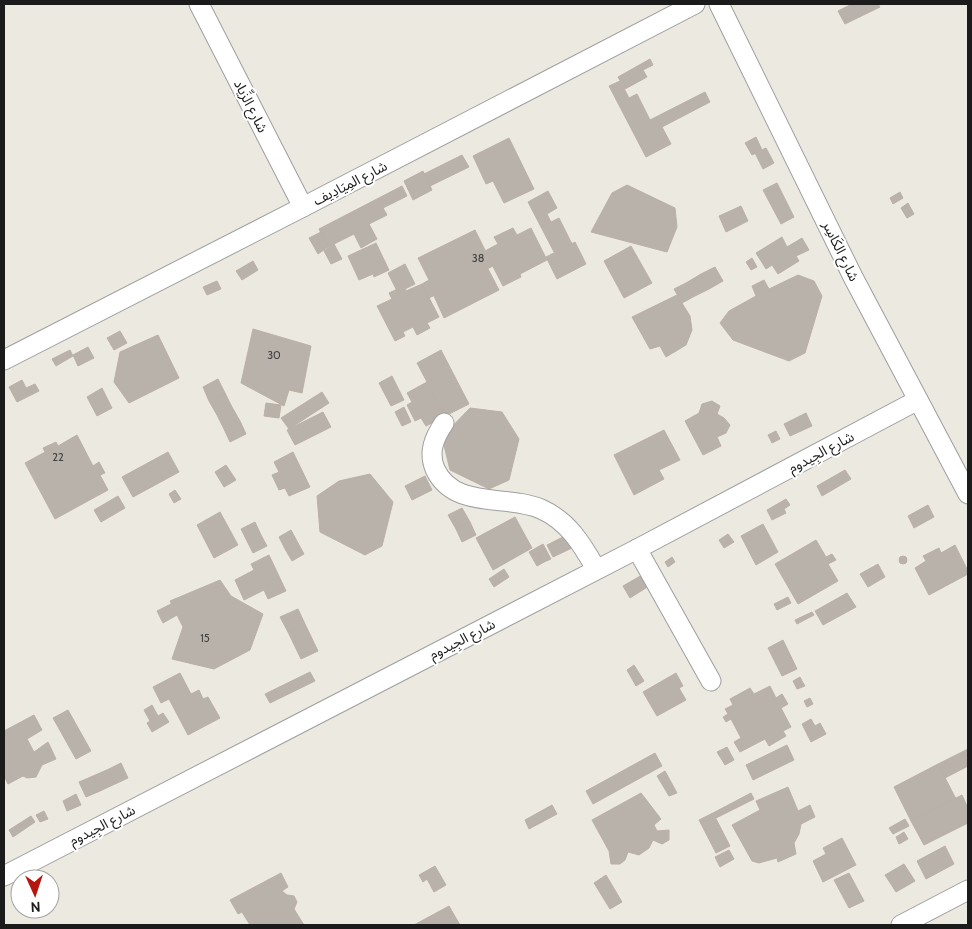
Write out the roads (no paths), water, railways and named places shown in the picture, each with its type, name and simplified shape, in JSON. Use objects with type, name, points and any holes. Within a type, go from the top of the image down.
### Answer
[{"type":"street","name":"شارع الزِّياد","points":[[199,4],[303,207]]},
{"type":"street","name":"شارع المِيَادِيف","points":[[4,360],[695,4]]},
{"type":"street","name":"شارع الكَاسِر","points":[[719,4],[854,277],[968,494]]},
{"type":"street","name":"شارع الجِيدوم","points":[[4,876],[637,549],[918,400]]},
{"type":"street","points":[[444,423],[436,435],[432,450],[433,464],[439,478],[450,488],[463,495],[522,503],[540,509],[557,518],[571,530],[596,569]]},
{"type":"street","points":[[637,549],[711,681]]},
{"type":"street","points":[[901,925],[968,890]]}]
